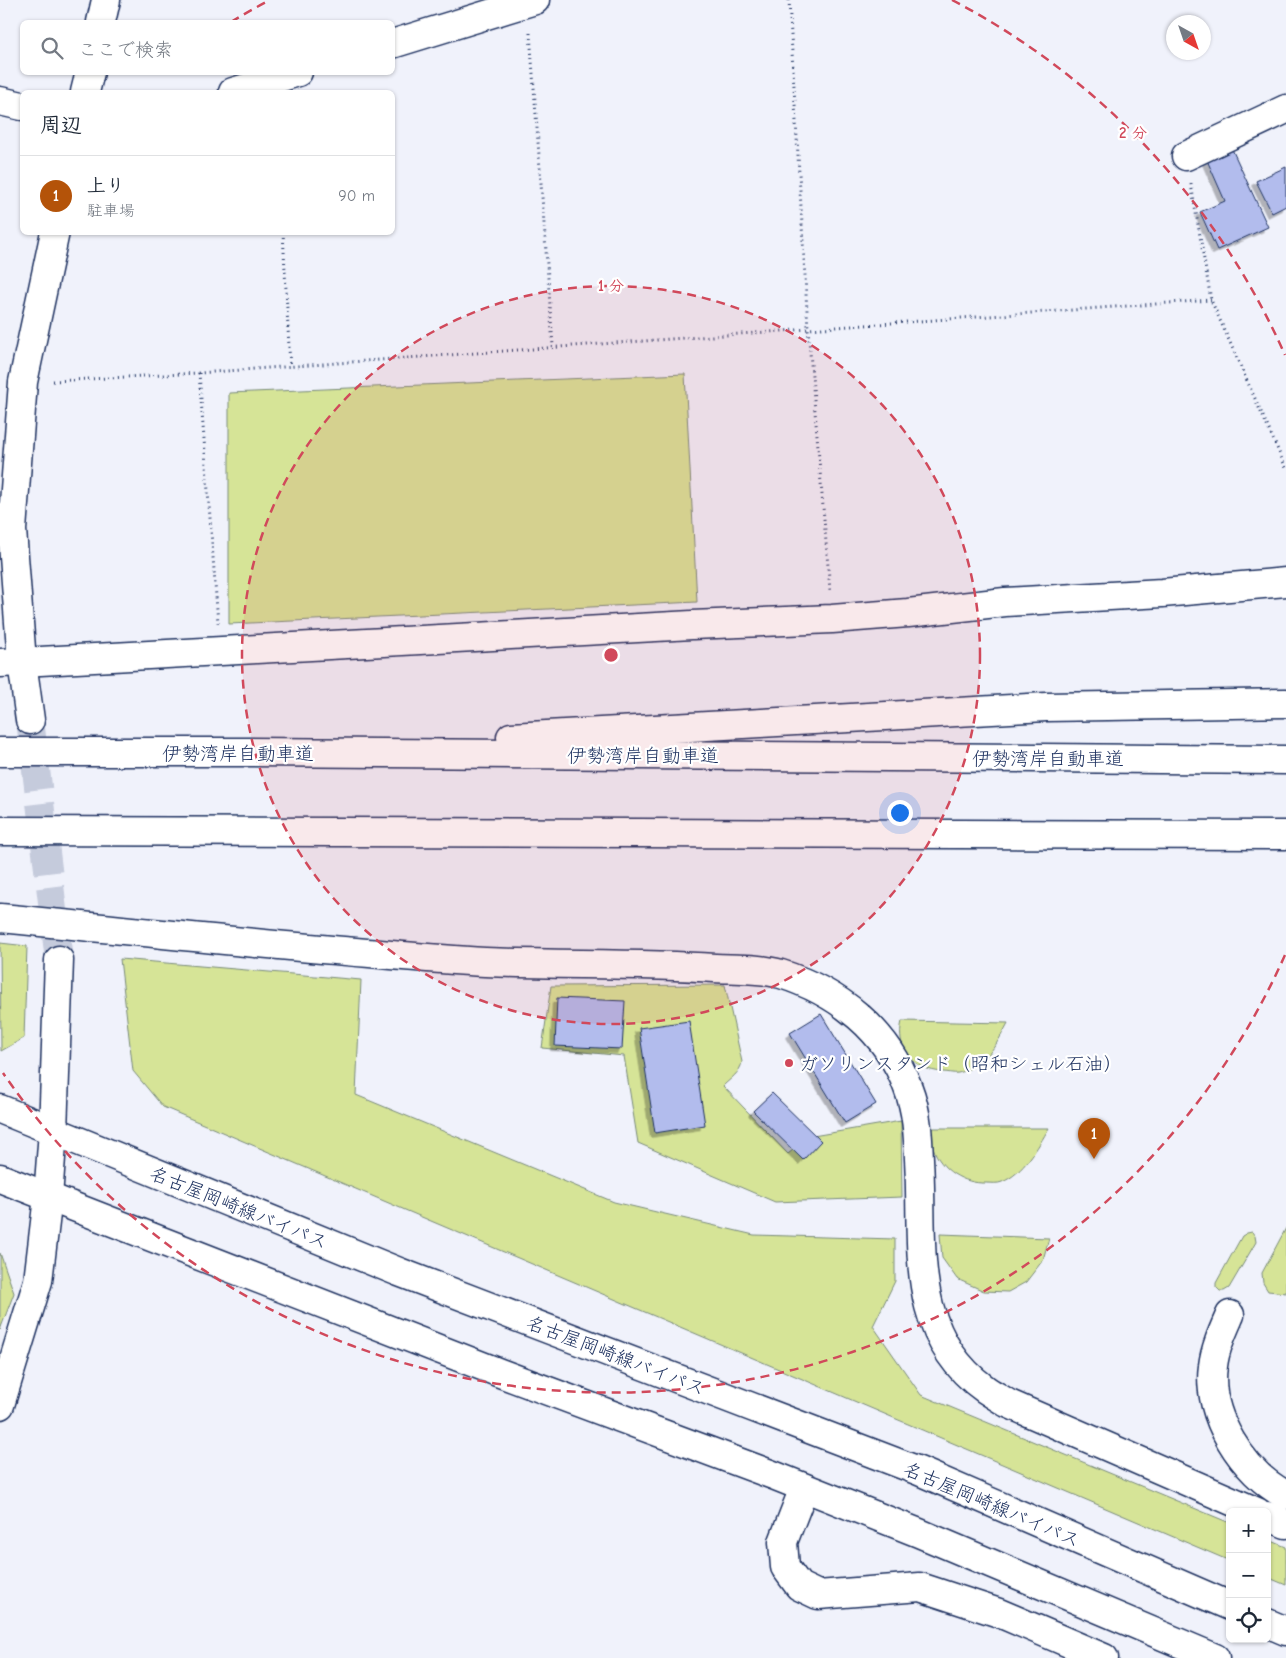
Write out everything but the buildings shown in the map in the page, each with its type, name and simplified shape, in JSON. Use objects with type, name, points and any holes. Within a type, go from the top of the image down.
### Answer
[{"type":"main road","points":[[101,20],[106,0]]},
{"type":"main road","points":[[395,43],[531,1]]},
{"type":"main road","points":[[86,90],[89,75]]},
{"type":"main road","points":[[240,90],[288,75]]},
{"type":"main road","points":[[0,101],[20,106]]},
{"type":"main road","points":[[1186,156],[1286,109]]},
{"type":"main road","points":[[30,720],[11,662],[12,530],[23,382],[54,235]]},
{"type":"main road","points":[[11,662],[682,625],[832,619],[1005,602],[1162,593],[1286,582]]},
{"type":"main road","points":[[250,752],[1046,707],[1286,703]]},
{"type":"main road","name":"伊勢湾岸自動車道","points":[[0,752],[250,752],[1286,760]]},
{"type":"main road","points":[[0,831],[1286,835]]},
{"type":"main road","points":[[0,918],[259,945],[483,962],[699,967],[775,972],[806,982],[831,995],[873,1030],[889,1050],[903,1073],[912,1098],[917,1125],[921,1187],[922,1275],[926,1300],[934,1324],[946,1348],[964,1370],[983,1388],[1007,1403],[1248,1508]]},
{"type":"main road","points":[[0,1405],[38,1281],[48,1198],[53,1130],[59,960]]},
{"type":"main road","name":"名古屋岡崎線バイパス","points":[[0,1109],[400,1272],[918,1471],[1226,1604]]},
{"type":"main road","points":[[0,1178],[500,1373],[919,1533],[1215,1658]]},
{"type":"main road","points":[[1230,1315],[1220,1338],[1212,1366],[1213,1388],[1218,1414],[1228,1438],[1242,1458],[1260,1477],[1286,1495]]},
{"type":"main road","points":[[804,1488],[783,1542],[785,1567],[799,1586],[818,1595],[920,1587],[999,1613],[1104,1658]]},
{"type":"main road","points":[[1271,1518],[1286,1524]]},
{"type":"main road","points":[[1271,1625],[1286,1631]]},
{"type":"path","points":[[789,0],[808,328],[832,619]]},
{"type":"path","points":[[531,1],[553,346]]},
{"type":"path","points":[[1186,156],[1211,300],[1286,468]]},
{"type":"path","points":[[284,235],[290,366]]},
{"type":"path","points":[[23,382],[199,373],[1211,300]]},
{"type":"path","points":[[199,373],[220,651]]},
{"type":"green space","points":[[685,374],[697,602],[229,624],[229,393]]},
{"type":"green space","points":[[0,943],[27,946],[24,1038],[1,1051]]},
{"type":"green space","points":[[120,959],[361,980],[356,1095],[614,1202],[754,1235],[895,1239],[895,1281],[873,1326],[921,1395],[1226,1521],[1226,1559],[163,1107],[133,1071]]},
{"type":"green space","points":[[725,985],[742,1062],[737,1072],[723,1086],[788,1154],[813,1136],[901,1121],[902,1197],[775,1202],[638,1143],[624,1056],[542,1048],[551,986]]},
{"type":"green space","points":[[902,1021],[1008,1023],[996,1044],[984,1059],[969,1069],[955,1073],[933,1070],[915,1063],[909,1057],[901,1041]]},
{"type":"green space","points":[[930,1128],[1049,1128],[1035,1151],[1017,1173],[1000,1183],[978,1183],[961,1178],[947,1169],[936,1155],[932,1145]]},
{"type":"green space","points":[[1286,1228],[1286,1293],[1268,1291],[1263,1283],[1262,1273]]},
{"type":"green space","points":[[1252,1232],[1256,1242],[1229,1288],[1220,1291],[1216,1287],[1216,1283],[1242,1236]]},
{"type":"green space","points":[[940,1234],[1049,1238],[1043,1260],[1026,1282],[1008,1292],[984,1291],[957,1279],[942,1258]]},
{"type":"green space","points":[[0,1253],[14,1293],[0,1330]]},
{"type":"green space","points":[[1271,1541],[1286,1547],[1286,1585],[1271,1579]]},
{"type":"tunnel","points":[[30,720],[59,960]]},
{"type":"place","name":"ガソリンスタンド（昭和シェル石油）","points":[[789,1063]]},
{"type":"place","name":"上り","points":[[1094,1159]]}]
